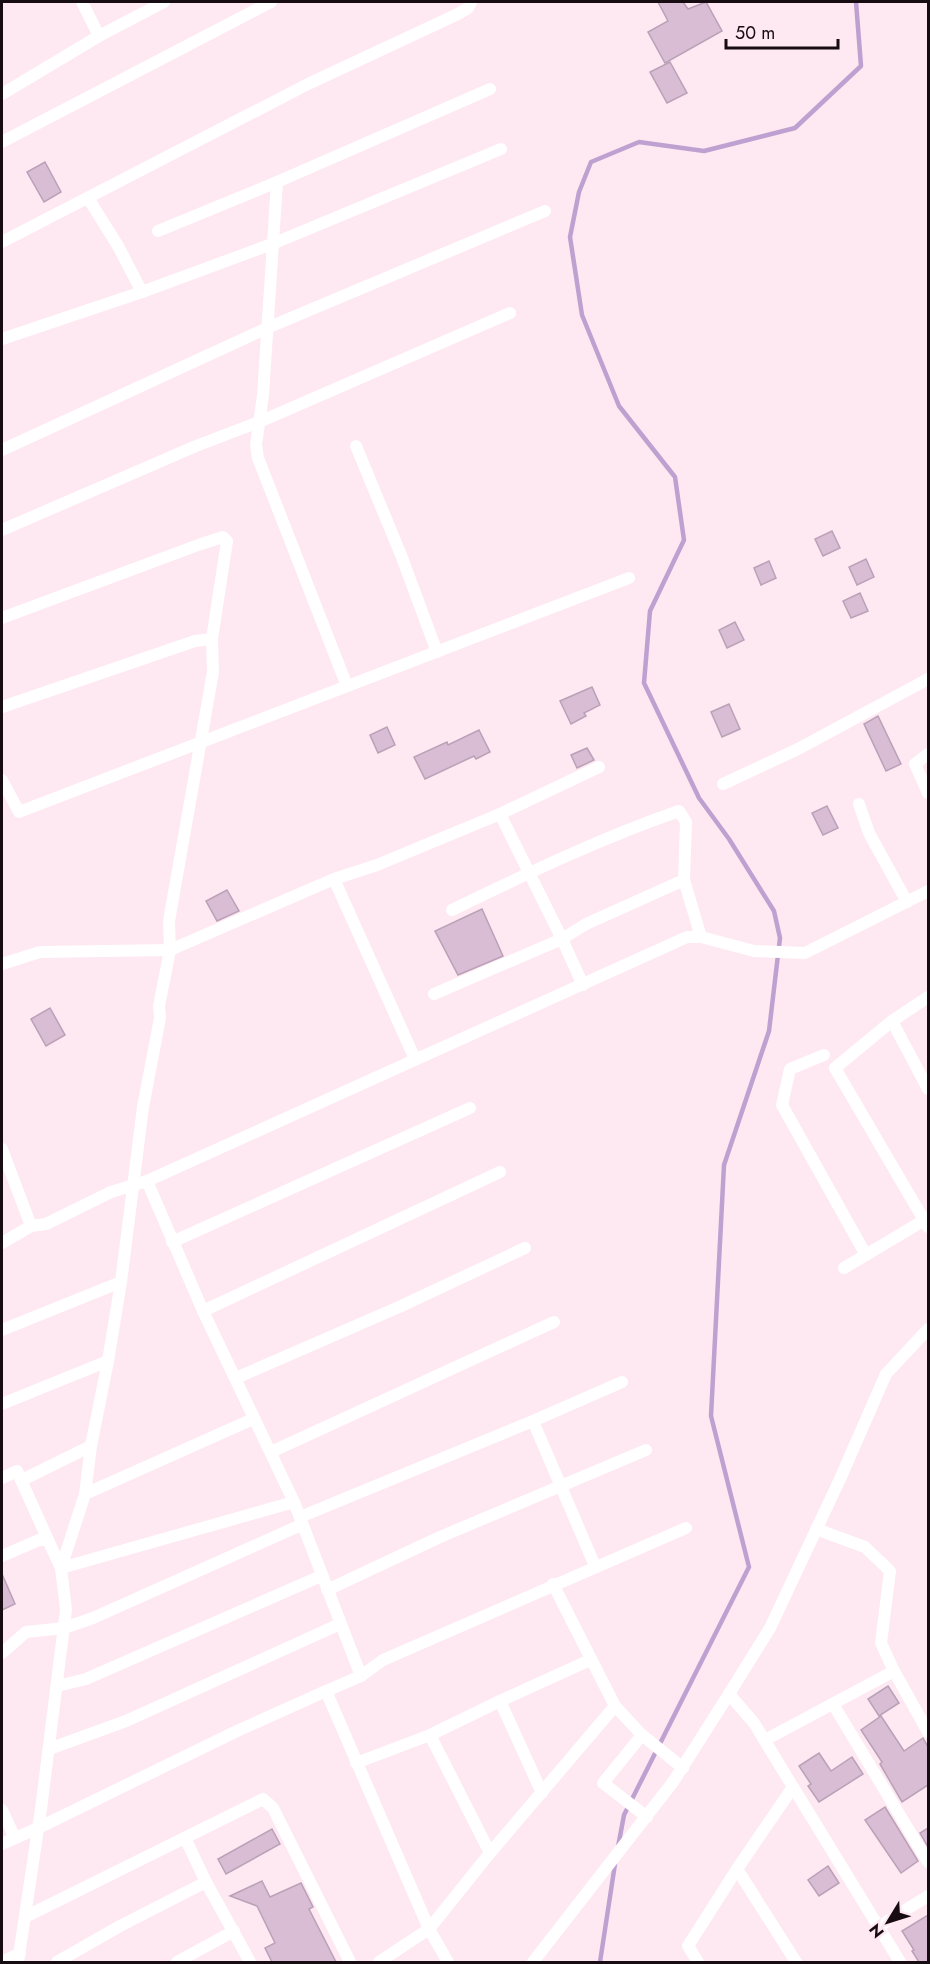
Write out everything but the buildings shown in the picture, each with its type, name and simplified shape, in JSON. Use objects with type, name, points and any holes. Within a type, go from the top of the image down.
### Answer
[{"type":"street","points":[[82,2],[99,36]]},
{"type":"street","points":[[2,94],[99,36],[164,2]]},
{"type":"street","points":[[2,142],[271,2]]},
{"type":"street","points":[[2,242],[308,84],[458,14],[468,8],[471,2]]},
{"type":"street","points":[[158,231],[490,89]]},
{"type":"street","points":[[2,339],[142,292],[272,244],[501,149]]},
{"type":"street","points":[[277,182],[263,395],[256,445],[258,458],[347,686]]},
{"type":"street","points":[[88,198],[118,246],[142,292]]},
{"type":"street","points":[[2,450],[267,328],[546,212]]},
{"type":"street","points":[[2,530],[510,313]]},
{"type":"street","points":[[356,446],[401,555],[436,652]]},
{"type":"street","points":[[2,618],[223,537],[227,541],[212,639],[213,672],[169,921],[170,950],[143,1107],[121,1282],[108,1361],[90,1446],[85,1494],[61,1568]]},
{"type":"street","points":[[2,780],[19,812],[629,578]]},
{"type":"street","points":[[2,708],[195,641],[212,639]]},
{"type":"street","points":[[723,784],[798,749],[928,679]]},
{"type":"street","points":[[928,754],[915,764],[928,793]]},
{"type":"street","points":[[2,964],[40,951],[170,950],[334,879],[377,866],[500,814],[599,767]]},
{"type":"street","points":[[859,804],[869,833],[907,902]]},
{"type":"street","points":[[452,910],[642,824],[679,812],[686,822],[684,880],[701,937]]},
{"type":"street","points":[[500,814],[583,985]]},
{"type":"street","points":[[334,879],[415,1059]]},
{"type":"street","points":[[434,994],[562,939],[586,924],[684,880]]},
{"type":"street","points":[[2,1243],[32,1226],[46,1224],[111,1192],[147,1181],[687,937],[701,937],[754,951],[805,953],[928,891]]},
{"type":"street","points":[[844,1268],[927,1222],[835,1068],[892,1021],[928,997]]},
{"type":"street","points":[[892,1021],[928,1089]]},
{"type":"street","points":[[824,1055],[790,1069],[782,1105],[866,1255]]},
{"type":"street","points":[[172,1242],[470,1108]]},
{"type":"street","points":[[2,1149],[32,1226]]},
{"type":"street","points":[[202,1311],[500,1172]]},
{"type":"street","points":[[147,1181],[202,1311],[294,1502],[361,1676]]},
{"type":"street","points":[[236,1378],[399,1307],[525,1248]]},
{"type":"street","points":[[2,1330],[121,1282]]},
{"type":"street","points":[[271,1452],[554,1322]]},
{"type":"street","points":[[533,1962],[626,1843],[642,1813],[682,1768],[729,1694],[770,1628],[886,1374],[928,1329]]},
{"type":"street","points":[[2,1404],[108,1361]]},
{"type":"street","points":[[2,1653],[26,1632],[64,1628],[93,1618],[300,1521],[622,1382]]},
{"type":"street","points":[[85,1494],[253,1419]]},
{"type":"street","points":[[533,1421],[595,1566]]},
{"type":"street","points":[[22,1480],[90,1446]]},
{"type":"street","points":[[327,1590],[440,1536],[646,1450]]},
{"type":"street","points":[[2,1478],[17,1471],[22,1480],[61,1568],[66,1610],[19,1958],[2,1962]]},
{"type":"street","points":[[61,1568],[294,1502]]},
{"type":"street","points":[[2,1844],[237,1731],[361,1676],[383,1660],[686,1528]]},
{"type":"street","points":[[816,1529],[865,1547],[890,1571],[881,1643],[928,1732]]},
{"type":"street","points":[[2,1556],[39,1540],[48,1540]]},
{"type":"street","points":[[57,1686],[86,1678],[321,1576]]},
{"type":"street","points":[[553,1584],[615,1706],[646,1738],[682,1768]]},
{"type":"street","points":[[49,1749],[126,1721],[340,1624]]},
{"type":"street","points":[[356,1763],[430,1735],[590,1660]]},
{"type":"street","points":[[765,1740],[894,1671]]},
{"type":"street","points":[[326,1691],[429,1929],[448,1962]]},
{"type":"street","points":[[729,1694],[754,1723],[765,1740],[900,1962]]},
{"type":"street","points":[[500,1701],[542,1793]]},
{"type":"street","points":[[833,1704],[928,1862]]},
{"type":"street","points":[[379,1962],[429,1929],[490,1853],[615,1706]]},
{"type":"street","points":[[430,1735],[490,1853]]},
{"type":"street","points":[[642,1813],[603,1783],[646,1738]]},
{"type":"street","points":[[698,1962],[688,1946],[793,1787]]},
{"type":"street","points":[[25,1917],[263,1799],[273,1808],[350,1962]]},
{"type":"street","points":[[2,1810],[15,1838]]},
{"type":"street","points":[[185,1838],[206,1882],[250,1962]]},
{"type":"street","points":[[737,1869],[796,1962]]},
{"type":"street","points":[[57,1962],[120,1926],[206,1882]]},
{"type":"street","points":[[878,1927],[928,1896]]},
{"type":"street","points":[[177,1962],[234,1931]]},
{"type":"waterway","points":[[618,1847],[624,1815],[749,1567],[711,1416],[724,1165],[769,1031],[780,938],[774,911],[729,839],[699,798],[644,683],[650,611],[684,540],[675,477],[619,406],[582,315],[570,237],[579,192],[591,162],[639,142],[704,151],[795,128],[861,66],[856,2]]},
{"type":"waterway","points":[[600,1962],[615,1864]]}]
